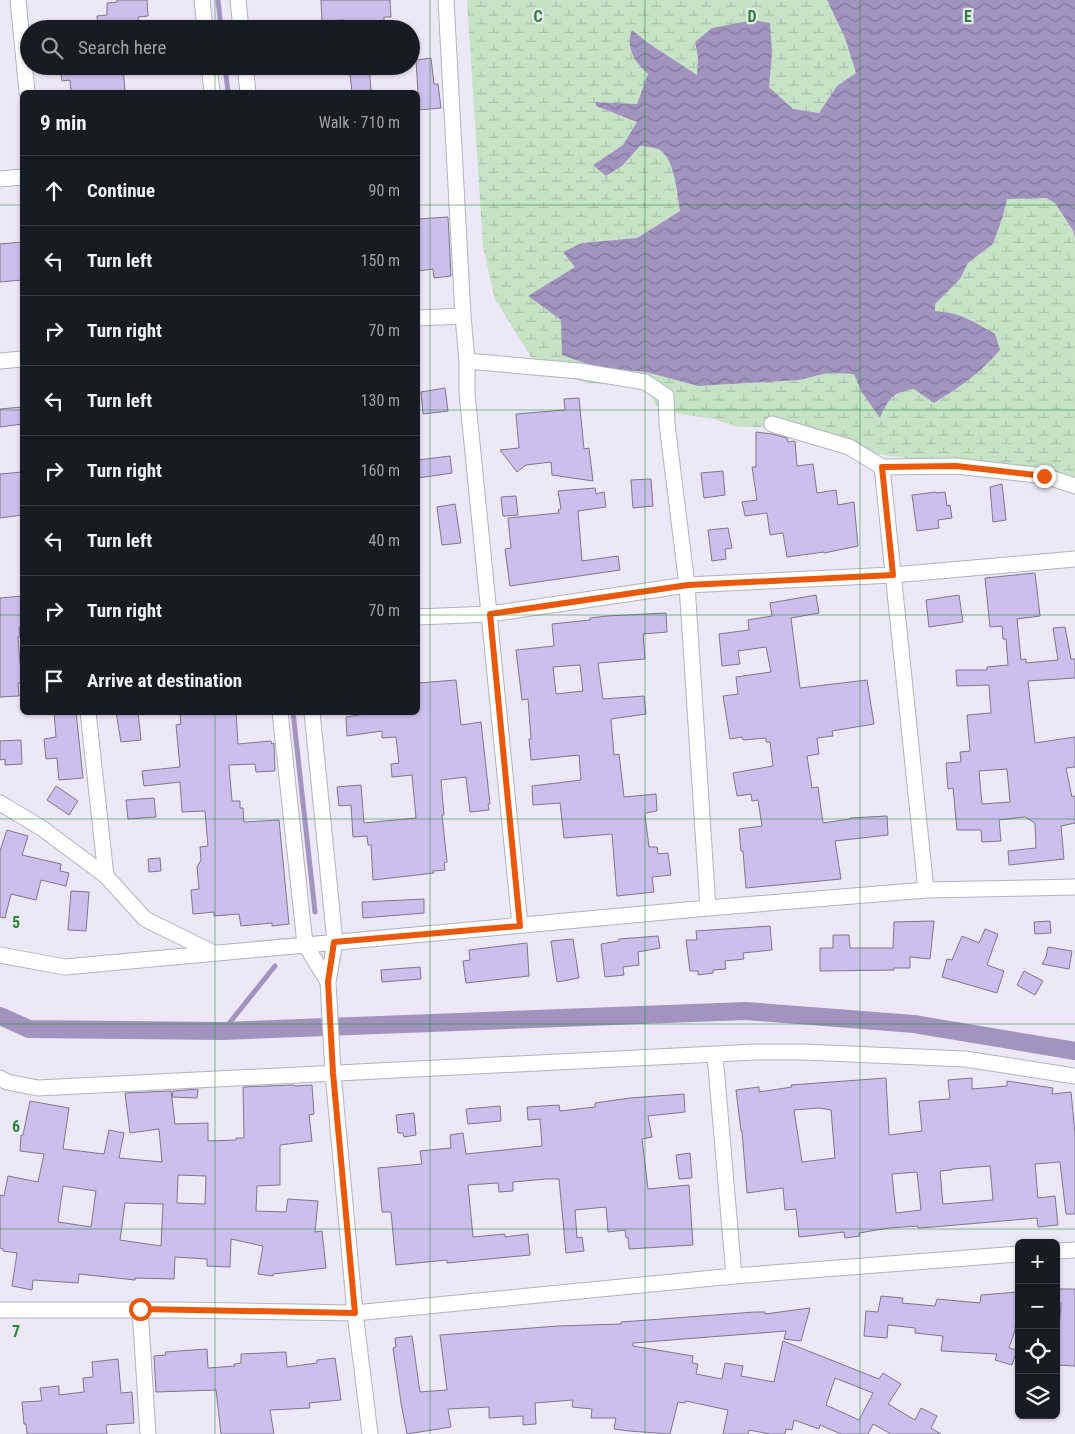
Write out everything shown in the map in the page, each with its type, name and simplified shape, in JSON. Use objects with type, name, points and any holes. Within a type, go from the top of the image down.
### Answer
[{"type":"street","points":[[18,0],[20,20]]},
{"type":"street","points":[[202,0],[204,20]]},
{"type":"street","points":[[238,0],[240,20]]},
{"type":"street","points":[[446,0],[467,361],[467,393],[520,926]]},
{"type":"street","points":[[25,75],[27,90]]},
{"type":"street","points":[[210,75],[212,90]]},
{"type":"street","points":[[246,75],[248,90]]},
{"type":"street","points":[[0,179],[20,177]]},
{"type":"street","points":[[420,318],[463,316]]},
{"type":"street","points":[[0,361],[20,359]]},
{"type":"street","points":[[467,361],[579,371],[645,382],[666,396],[688,585],[708,908]]},
{"type":"street","points":[[772,424],[849,447],[882,467],[956,466],[1044,476],[1075,486]]},
{"type":"street","points":[[882,467],[926,890]]},
{"type":"street","points":[[420,617],[490,614],[688,585],[893,575],[1075,559]]},
{"type":"street","points":[[88,715],[106,876]]},
{"type":"street","points":[[280,715],[305,944],[328,982]]},
{"type":"street","points":[[312,715],[334,942],[328,982],[333,1069],[355,1313],[370,1434]]},
{"type":"street","points":[[0,803],[42,829],[106,876],[145,919],[214,953]]},
{"type":"street","points":[[0,955],[65,967],[305,944],[926,890],[1075,887]]},
{"type":"street","points":[[0,1078],[7,1082],[38,1088],[333,1069],[804,1052],[965,1059],[1075,1076]]},
{"type":"street","points":[[714,1054],[734,1276]]},
{"type":"street","points":[[1060,1251],[1075,1250]]},
{"type":"street","points":[[0,1310],[140,1309],[355,1313],[734,1276],[1015,1254]]},
{"type":"street","points":[[140,1309],[148,1434]]},
{"type":"green space","points":[[467,0],[827,0],[845,38],[856,73],[837,86],[819,113],[793,109],[769,87],[772,54],[695,42],[698,57],[697,76],[632,30],[648,74],[637,104],[595,102],[596,106],[637,122],[623,145],[593,165],[623,165],[640,146],[660,150],[669,161],[672,169],[680,211],[637,238],[582,243],[564,252],[575,267],[529,296],[561,320],[596,367],[646,372],[698,386],[799,380],[828,373],[854,374],[861,391],[888,400],[905,390],[914,388],[935,403],[958,388],[995,334],[960,316],[935,311],[935,304],[960,279],[968,263],[993,244],[1007,198],[1047,198],[1055,203],[1074,232],[1075,238],[1075,479],[1031,475],[863,452],[821,439],[760,427],[739,427],[713,419],[660,411],[644,386],[585,383],[548,367],[531,357],[495,299],[483,247]]},
{"type":"water","points":[[827,0],[1075,0],[1075,238],[1074,232],[1055,203],[1046,198],[1007,199],[993,244],[968,263],[960,279],[935,304],[935,311],[960,316],[995,334],[1000,350],[969,379],[934,403],[914,389],[907,390],[896,394],[889,401],[880,418],[861,391],[854,374],[828,373],[799,380],[698,386],[646,372],[596,367],[562,355],[561,320],[528,296],[575,267],[563,252],[582,243],[637,238],[680,211],[672,169],[669,161],[660,150],[640,146],[623,165],[606,176],[593,165],[623,145],[637,122],[596,106],[595,102],[637,104],[648,74],[632,54],[630,37],[632,30],[648,43],[697,75],[698,57],[695,42],[712,28],[754,20],[770,23],[772,54],[769,87],[793,109],[819,113],[837,86],[856,73],[845,38]]},
{"type":"building","points":[[117,0],[147,0],[148,16],[138,17],[138,20],[97,20],[97,16],[107,15],[107,3],[117,2]]},
{"type":"building","points":[[321,0],[390,0],[391,17],[384,17],[384,20],[322,20]]},
{"type":"building","points":[[431,58],[434,84],[438,84],[441,108],[420,110],[420,90],[418,90],[417,75],[420,75],[420,59]]},
{"type":"building","points":[[61,75],[124,75],[125,90],[71,90],[70,80],[62,81]]},
{"type":"building","points":[[350,75],[370,75],[371,90],[352,90]]},
{"type":"building","points":[[448,217],[451,276],[434,278],[433,269],[420,271],[420,219]]},
{"type":"building","points":[[20,242],[20,280],[0,282],[0,244]]},
{"type":"building","points":[[445,388],[448,411],[423,414],[421,392]]},
{"type":"building","points":[[579,398],[584,449],[589,448],[593,481],[552,475],[551,462],[526,465],[517,472],[500,450],[519,448],[516,414],[565,410],[564,399]]},
{"type":"building","points":[[20,407],[20,424],[0,427],[0,409]]},
{"type":"building","points":[[756,432],[787,438],[788,442],[795,441],[797,466],[813,464],[817,493],[836,490],[838,505],[854,502],[858,546],[824,553],[787,557],[783,533],[770,535],[767,513],[745,516],[742,502],[757,500],[752,467],[756,467]]},
{"type":"building","points":[[450,456],[452,473],[420,478],[420,460]]},
{"type":"building","points":[[723,471],[725,495],[704,498],[701,473]]},
{"type":"building","points":[[20,472],[20,515],[0,518],[0,474]]},
{"type":"building","points":[[651,479],[653,506],[633,508],[631,480]]},
{"type":"building","points":[[1002,484],[1006,520],[993,522],[990,487]]},
{"type":"building","points":[[595,488],[596,494],[604,492],[606,507],[578,511],[582,561],[618,556],[620,570],[510,586],[505,549],[511,548],[508,518],[559,513],[558,510],[561,509],[558,491]]},
{"type":"building","points":[[945,492],[947,506],[950,505],[952,518],[938,520],[939,528],[917,531],[912,495]]},
{"type":"building","points":[[516,496],[518,515],[503,516],[501,497]]},
{"type":"building","points":[[455,504],[461,543],[442,545],[437,507]]},
{"type":"building","points":[[728,528],[732,548],[725,549],[726,559],[712,561],[708,530]]},
{"type":"building","points":[[1035,573],[1040,616],[1017,619],[1021,660],[1026,659],[1026,663],[1058,660],[1053,628],[1065,627],[1071,659],[1075,659],[1075,678],[1028,681],[1035,743],[1075,737],[1075,767],[1066,768],[1072,797],[1075,796],[1075,823],[1061,826],[1064,859],[1009,865],[1008,851],[1036,848],[1035,823],[1025,817],[999,820],[1001,841],[982,842],[981,830],[957,830],[953,788],[948,789],[946,763],[961,762],[960,752],[970,751],[967,715],[991,713],[989,685],[957,686],[956,670],[987,670],[987,667],[1008,665],[1006,639],[1003,639],[1002,626],[990,627],[985,578]],"holes":[[[1007,769],[1010,802],[982,804],[979,771]]]},
{"type":"building","points":[[816,595],[819,613],[791,618],[800,688],[867,680],[874,724],[832,731],[833,736],[817,738],[819,754],[807,756],[812,788],[818,787],[823,823],[850,818],[887,816],[888,835],[835,841],[841,879],[746,888],[739,829],[762,826],[758,800],[752,801],[751,794],[737,796],[733,773],[773,766],[770,742],[766,742],[766,738],[743,740],[742,737],[730,739],[723,696],[738,694],[736,677],[771,672],[766,647],[738,651],[740,664],[722,666],[719,634],[749,630],[748,620],[772,616],[770,603]]},
{"type":"building","points":[[959,595],[963,622],[929,627],[926,600]]},
{"type":"building","points":[[20,596],[20,637],[18,637],[20,664],[19,696],[0,697],[0,598]]},
{"type":"building","points":[[666,613],[667,632],[643,634],[645,659],[598,663],[603,699],[644,696],[646,714],[611,719],[614,755],[619,754],[624,797],[656,794],[657,811],[646,813],[645,815],[649,847],[657,847],[658,854],[668,853],[671,875],[652,877],[654,892],[617,896],[612,834],[564,838],[560,803],[533,805],[532,786],[581,780],[579,755],[531,760],[528,699],[522,700],[516,650],[554,646],[552,624],[590,620],[590,618]],"holes":[[[580,665],[583,691],[556,694],[553,667]]]},
{"type":"building","points":[[456,680],[461,725],[481,722],[490,804],[488,804],[489,810],[470,812],[466,777],[441,780],[444,815],[442,815],[447,862],[444,863],[445,870],[373,880],[371,845],[368,845],[367,836],[353,837],[351,805],[339,806],[337,787],[361,785],[364,823],[416,818],[412,775],[392,777],[391,764],[399,763],[396,737],[382,738],[382,731],[347,736],[346,717],[359,715],[420,715],[420,683]]},
{"type":"building","points":[[54,715],[76,715],[83,778],[59,780],[57,758],[46,759],[44,739],[56,737]]},
{"type":"building","points":[[116,715],[138,715],[141,740],[121,742]]},
{"type":"building","points":[[180,715],[236,715],[238,744],[271,741],[272,744],[274,743],[275,771],[256,772],[255,764],[229,765],[232,801],[240,801],[240,808],[243,808],[244,822],[279,820],[289,924],[272,926],[272,923],[241,926],[239,914],[214,916],[214,912],[193,914],[191,890],[199,889],[197,867],[201,860],[200,847],[208,846],[205,811],[182,812],[180,782],[144,786],[142,771],[180,767],[176,725],[181,724]]},
{"type":"building","points":[[21,740],[22,764],[5,765],[5,759],[0,760],[0,741]]},
{"type":"building","points":[[56,786],[78,801],[69,815],[47,800]]},
{"type":"building","points":[[154,798],[156,817],[128,819],[126,800]]},
{"type":"building","points":[[7,830],[28,836],[22,855],[61,864],[60,871],[69,873],[66,886],[41,880],[36,900],[11,894],[5,918],[0,917],[0,851]]},
{"type":"building","points":[[160,858],[161,871],[149,872],[148,859]]},
{"type":"building","points":[[71,891],[89,892],[86,931],[68,930]]},
{"type":"building","points":[[424,899],[424,913],[363,918],[362,902]]},
{"type":"building","points":[[934,921],[930,959],[910,957],[910,968],[820,971],[820,948],[833,948],[833,935],[849,935],[850,948],[893,948],[894,922]]},
{"type":"building","points":[[1050,921],[1051,933],[1035,934],[1034,922]]},
{"type":"building","points":[[770,926],[772,950],[743,953],[744,959],[725,961],[726,969],[713,970],[713,973],[698,975],[698,971],[690,971],[686,940],[697,940],[696,931]]},
{"type":"building","points":[[985,929],[998,934],[987,965],[1004,971],[997,993],[942,977],[947,959],[952,960],[962,936],[979,943]]},
{"type":"building","points":[[658,936],[660,948],[638,952],[639,965],[623,967],[624,975],[605,977],[601,944],[619,941],[619,939]]},
{"type":"building","points":[[573,939],[579,978],[557,982],[551,941]]},
{"type":"building","points":[[527,943],[529,976],[466,983],[463,961],[470,960],[469,950]]},
{"type":"building","points":[[1048,947],[1072,951],[1069,969],[1042,964]]},
{"type":"building","points":[[420,967],[421,979],[382,982],[381,970]]},
{"type":"building","points":[[1024,971],[1043,981],[1035,995],[1017,985]]},
{"type":"building","points":[[886,1078],[889,1135],[922,1131],[919,1101],[950,1099],[948,1080],[972,1078],[972,1089],[1007,1086],[1007,1081],[1053,1088],[1052,1094],[1071,1092],[1075,1133],[1075,1214],[1066,1214],[1060,1162],[1035,1164],[1038,1198],[1055,1196],[1058,1225],[1038,1227],[1037,1218],[933,1227],[889,1228],[859,1233],[860,1236],[845,1238],[844,1232],[799,1237],[796,1209],[785,1210],[783,1188],[747,1193],[742,1131],[736,1090],[759,1087],[759,1092],[792,1087],[791,1085]],"holes":[[[819,1108],[831,1110],[835,1158],[802,1162],[794,1110]],[[990,1166],[993,1200],[943,1204],[940,1171]],[[917,1172],[921,1210],[896,1213],[892,1174]]]},
{"type":"building","points":[[312,1085],[314,1114],[309,1115],[312,1141],[280,1145],[280,1185],[257,1186],[256,1211],[286,1212],[288,1199],[318,1201],[315,1232],[322,1231],[326,1268],[273,1274],[273,1276],[258,1274],[263,1246],[231,1239],[230,1267],[207,1266],[207,1259],[175,1257],[174,1279],[135,1278],[135,1280],[79,1274],[78,1283],[33,1280],[32,1290],[12,1286],[17,1253],[3,1251],[0,1248],[0,1195],[4,1196],[8,1176],[38,1182],[44,1154],[20,1151],[21,1135],[23,1135],[30,1101],[69,1108],[63,1149],[104,1154],[109,1130],[124,1133],[119,1158],[162,1162],[159,1129],[130,1133],[125,1093],[171,1091],[175,1124],[208,1123],[208,1141],[236,1140],[236,1138],[244,1138],[243,1087]],"holes":[[[178,1175],[206,1176],[205,1204],[177,1203]],[[63,1186],[96,1191],[91,1227],[58,1222]],[[125,1203],[163,1204],[161,1246],[120,1240]]]},
{"type":"building","points":[[198,1089],[197,1098],[172,1097],[173,1091]]},
{"type":"building","points":[[684,1094],[685,1112],[648,1116],[652,1137],[642,1139],[648,1189],[689,1185],[693,1245],[629,1249],[625,1230],[608,1232],[606,1207],[575,1210],[577,1238],[582,1237],[584,1251],[566,1253],[559,1179],[546,1179],[513,1182],[513,1191],[499,1192],[498,1183],[468,1185],[473,1237],[505,1234],[505,1237],[528,1234],[530,1255],[447,1263],[447,1260],[396,1265],[391,1212],[382,1212],[378,1168],[422,1164],[420,1151],[451,1148],[450,1135],[463,1133],[466,1154],[542,1146],[540,1119],[528,1120],[527,1107],[559,1105],[560,1111],[595,1107],[595,1103],[630,1098]]},
{"type":"building","points":[[500,1106],[501,1121],[468,1124],[466,1109]]},
{"type":"building","points":[[414,1113],[416,1135],[404,1137],[403,1133],[398,1133],[396,1115]]},
{"type":"building","points":[[690,1153],[692,1178],[679,1179],[676,1155]]},
{"type":"building","points":[[1060,1289],[1075,1289],[1075,1366],[1060,1365]]},
{"type":"building","points":[[1015,1292],[1015,1330],[1009,1348],[1015,1350],[1012,1365],[995,1360],[997,1354],[941,1351],[943,1336],[915,1333],[915,1328],[888,1325],[887,1338],[864,1336],[866,1311],[878,1312],[881,1296],[903,1298],[902,1303],[935,1306],[937,1299],[980,1303],[981,1295]]},
{"type":"building","points":[[810,1308],[801,1341],[784,1339],[786,1331],[633,1343],[633,1346],[693,1356],[692,1363],[698,1364],[696,1374],[722,1379],[725,1363],[743,1366],[741,1376],[774,1382],[783,1341],[879,1379],[883,1373],[901,1384],[888,1404],[915,1420],[921,1408],[937,1416],[931,1428],[941,1434],[891,1434],[873,1424],[868,1434],[841,1434],[820,1425],[819,1429],[794,1420],[792,1430],[786,1429],[785,1434],[770,1434],[749,1430],[748,1434],[723,1434],[728,1410],[686,1401],[685,1403],[678,1402],[670,1434],[629,1431],[614,1429],[616,1418],[591,1418],[592,1409],[572,1407],[573,1400],[535,1403],[536,1424],[523,1425],[523,1416],[489,1418],[489,1407],[448,1409],[451,1427],[407,1434],[393,1348],[396,1347],[395,1338],[412,1336],[420,1392],[447,1390],[440,1335],[558,1326],[621,1324],[621,1322],[755,1312],[765,1312],[765,1314]],"holes":[[[835,1378],[873,1393],[859,1420],[826,1405]]]},
{"type":"building","points":[[207,1349],[208,1368],[235,1366],[234,1364],[241,1363],[241,1354],[286,1352],[287,1367],[317,1363],[317,1360],[335,1358],[341,1400],[309,1403],[310,1408],[270,1410],[274,1434],[221,1434],[216,1390],[156,1392],[154,1356],[166,1355],[165,1352]]},
{"type":"building","points":[[118,1359],[121,1393],[132,1392],[134,1423],[106,1425],[107,1434],[27,1434],[22,1402],[42,1401],[40,1388],[59,1386],[59,1395],[84,1392],[83,1378],[93,1377],[92,1362]]},
{"type":"waterway","points":[[218,0],[220,20]]},
{"type":"waterway","points":[[226,75],[228,90]]},
{"type":"waterway","points":[[293,715],[315,912]]},
{"type":"waterway","points":[[223,1031],[275,966]]},
{"type":"waterway","points":[[0,1016],[29,1029],[223,1031],[746,1011],[914,1024],[1075,1051]]},
{"type":"route","points":[[140,1309],[355,1313],[333,1073],[328,982],[334,942],[520,926],[490,614],[688,585],[893,575],[882,467],[956,466],[1044,476]]}]
